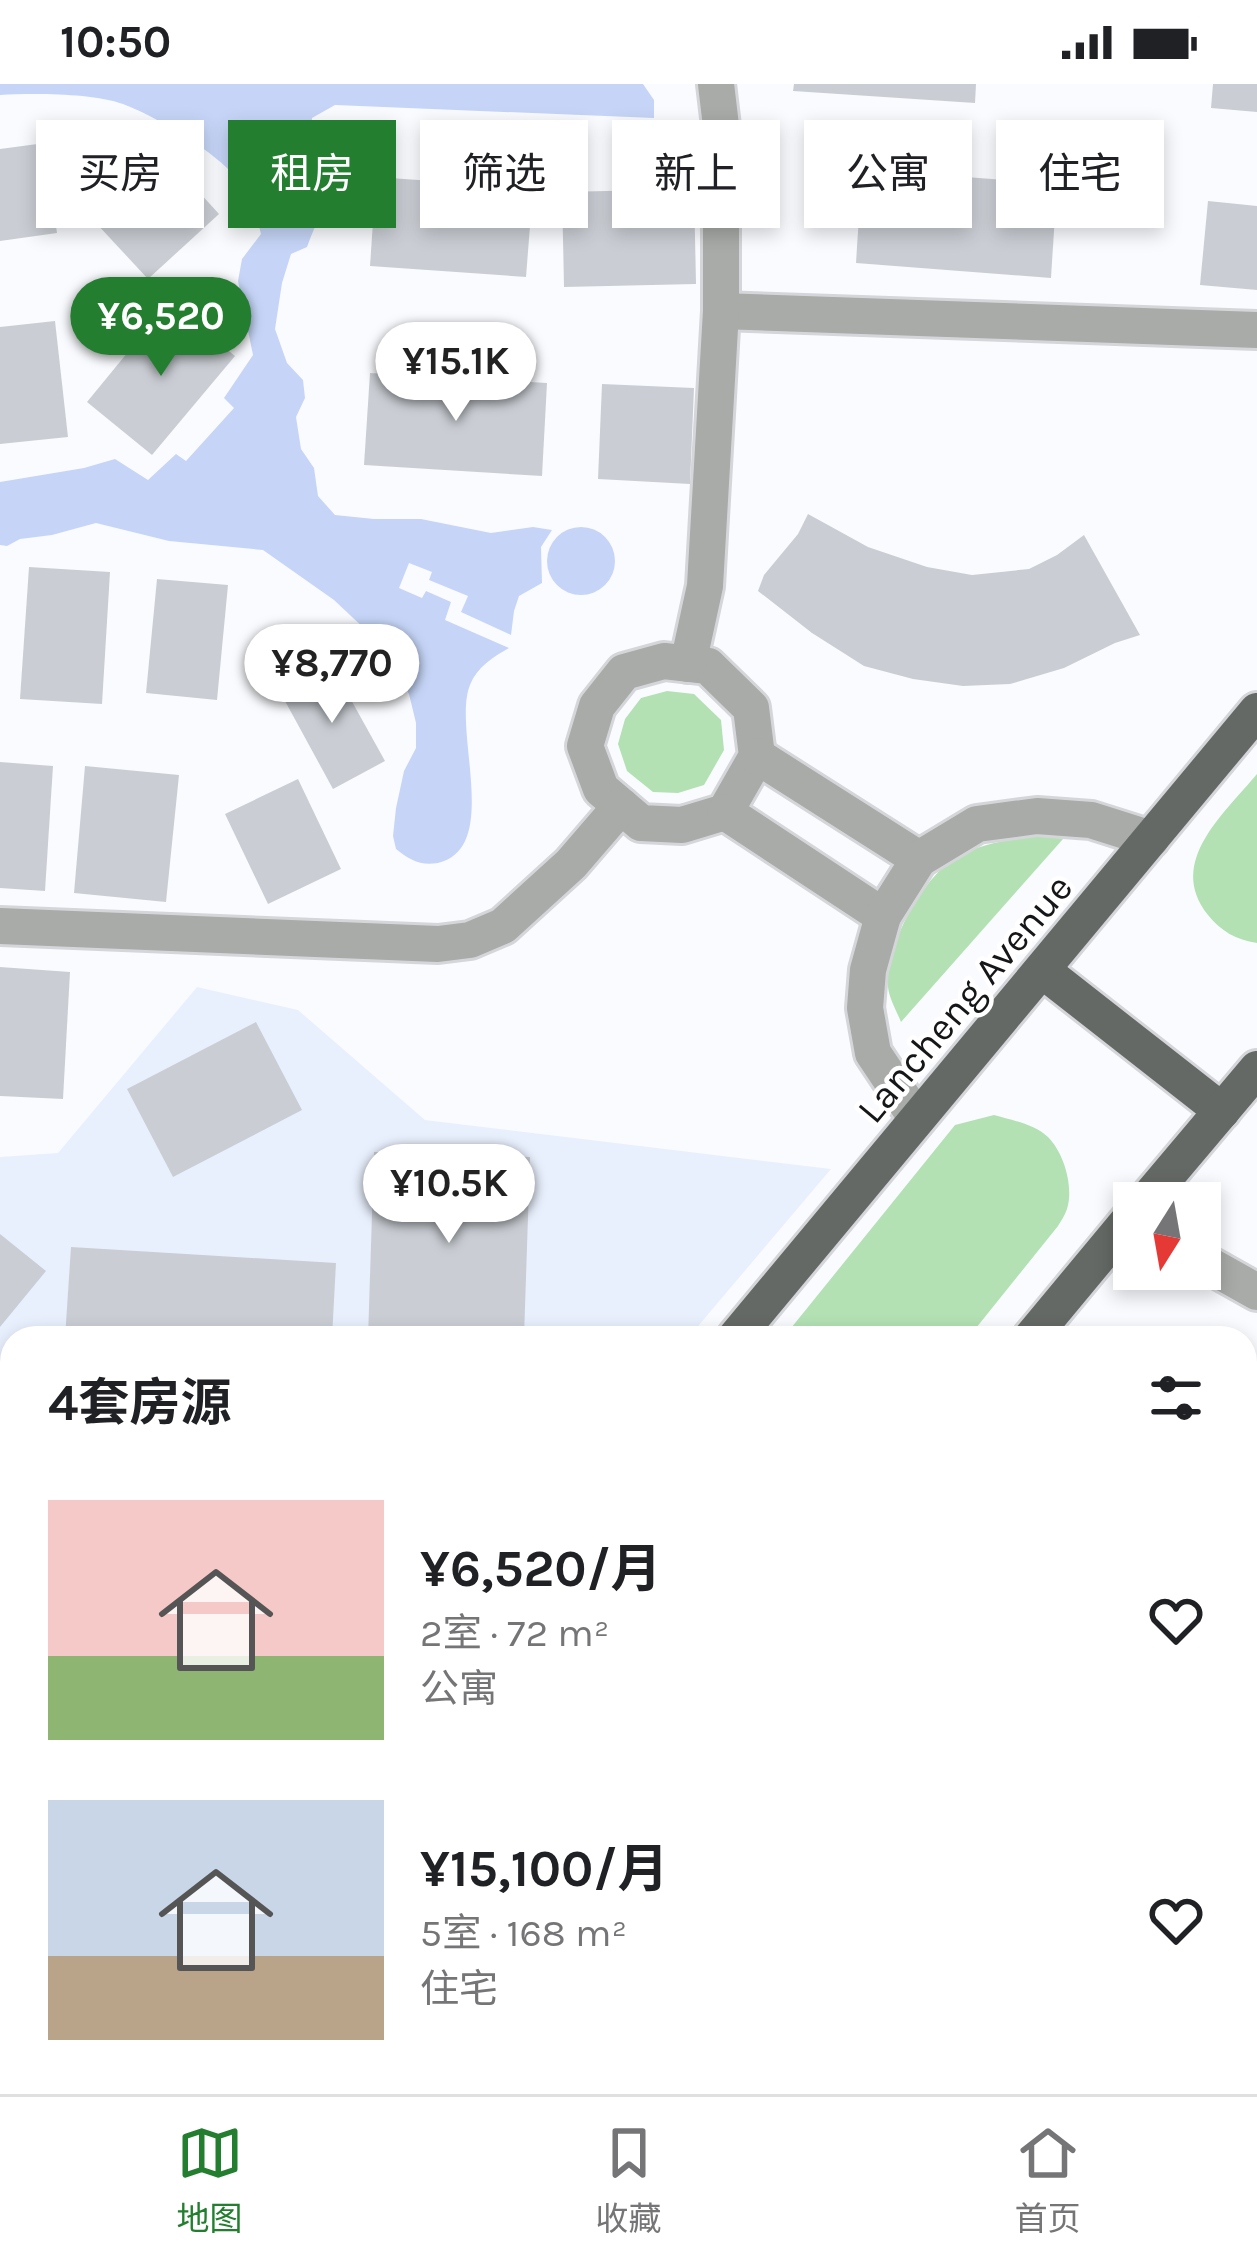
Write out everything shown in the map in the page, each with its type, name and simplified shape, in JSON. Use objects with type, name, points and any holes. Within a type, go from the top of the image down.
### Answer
[{"type":"main road","name":"Lancheng Avenue","points":[[745,1326],[1257,711]]},
{"type":"main road","points":[[1042,970],[1222,1111]]},
{"type":"main road","points":[[1163,1182],[1257,1069]]},
{"type":"main road","points":[[1041,1326],[1113,1241]]},
{"type":"street","points":[[688,664],[705,586],[721,311],[722,127],[716,84]]},
{"type":"street","points":[[721,311],[1257,329]]},
{"type":"street","points":[[664,661],[688,664],[708,666],[752,708],[757,756],[725,812],[682,825],[641,823],[601,789],[585,746],[597,706],[624,672],[664,661]]},
{"type":"street","points":[[757,756],[920,859]]},
{"type":"street","points":[[0,926],[438,944],[470,940],[503,926],[571,864],[620,806]]},
{"type":"street","points":[[725,812],[884,916]]},
{"type":"street","points":[[917,1119],[873,1053],[865,1007],[868,970],[884,916],[920,859],[977,824],[1037,816],[1091,820],[1151,839]]},
{"type":"street","points":[[1221,1272],[1257,1292]]},
{"type":"shaded area","points":[[197,987],[298,1010],[425,1120],[831,1169],[698,1326],[0,1326],[0,1157],[58,1153]]},
{"type":"green space","points":[[667,691],[694,694],[721,720],[724,750],[704,785],[678,793],[653,792],[627,771],[618,744],[625,719],[641,698]]},
{"type":"green space","points":[[1257,774],[1257,943],[1236,937],[1213,921],[1197,895],[1193,876],[1204,840]]},
{"type":"green space","points":[[1043,835],[1063,839],[901,1022],[889,991],[892,953],[929,882],[954,859],[975,849]]},
{"type":"green space","points":[[994,1115],[1042,1133],[1059,1152],[1069,1191],[1058,1226],[978,1326],[793,1326],[955,1125]]},
{"type":"water","points":[[0,84],[643,84],[654,100],[654,118],[335,105],[312,120],[228,120],[228,169],[204,150],[204,120],[156,120],[123,104],[95,98],[0,95]]},
{"type":"water","points":[[260,228],[314,228],[307,247],[291,254],[275,329],[287,363],[303,380],[305,398],[296,417],[301,449],[314,468],[318,496],[335,515],[421,519],[491,533],[533,527],[552,530],[541,547],[542,583],[519,596],[511,635],[461,612],[468,596],[429,580],[432,572],[409,563],[399,588],[422,598],[426,591],[451,602],[445,620],[509,648],[481,668],[470,685],[466,729],[472,812],[457,853],[438,863],[411,859],[396,849],[393,836],[404,771],[416,748],[409,694],[384,647],[334,600],[263,550],[169,541],[96,523],[0,545],[0,482],[115,459],[148,480],[176,454],[186,461],[234,408],[224,398],[253,355],[238,281],[242,259],[261,234]]},
{"type":"water","points":[[581,527],[605,537],[615,561],[605,585],[581,595],[557,585],[547,561],[557,537]]},
{"type":"building","points":[[794,84],[976,84],[975,103],[793,91]]},
{"type":"building","points":[[1213,84],[1257,84],[1257,112],[1211,108]]},
{"type":"building","points":[[36,144],[36,228],[56,228],[57,233],[0,241],[0,149]]},
{"type":"building","points":[[972,177],[996,179],[996,228],[1054,228],[1051,278],[856,263],[858,228],[972,228]]},
{"type":"building","points":[[396,178],[420,180],[420,228],[530,228],[526,277],[370,266],[373,228],[396,228]]},
{"type":"building","points":[[588,191],[612,191],[612,228],[695,228],[696,284],[564,287],[563,228],[588,228]]},
{"type":"building","points":[[204,198],[219,214],[204,228]]},
{"type":"building","points":[[1208,201],[1257,206],[1257,290],[1200,285]]},
{"type":"building","points":[[101,228],[204,228],[148,279]]},
{"type":"building","points":[[169,302],[235,356],[152,455],[87,402]]},
{"type":"building","points":[[55,321],[68,437],[0,444],[0,327]]},
{"type":"building","points":[[370,373],[547,383],[542,476],[364,465]]},
{"type":"building","points":[[602,384],[694,388],[690,484],[598,479]]},
{"type":"building","points":[[808,514],[868,547],[927,567],[972,575],[1029,569],[1084,535],[1140,635],[1064,668],[1010,684],[963,686],[864,666],[758,591],[764,575]]},
{"type":"building","points":[[29,567],[110,572],[102,704],[20,699]]},
{"type":"building","points":[[157,579],[228,585],[217,700],[146,693]]},
{"type":"building","points":[[330,662],[385,761],[333,789],[279,690]]},
{"type":"building","points":[[0,762],[53,766],[45,891],[0,888]]},
{"type":"building","points":[[85,766],[179,775],[166,902],[74,893]]},
{"type":"building","points":[[298,779],[341,869],[268,904],[225,814]]},
{"type":"building","points":[[0,967],[70,972],[63,1099],[0,1096]]},
{"type":"building","points":[[256,1022],[302,1110],[173,1177],[127,1089]]},
{"type":"building","points":[[374,1152],[530,1157],[524,1326],[368,1326]]},
{"type":"building","points":[[0,1234],[46,1271],[0,1326]]},
{"type":"building","points":[[71,1247],[336,1263],[333,1326],[66,1326]]}]
